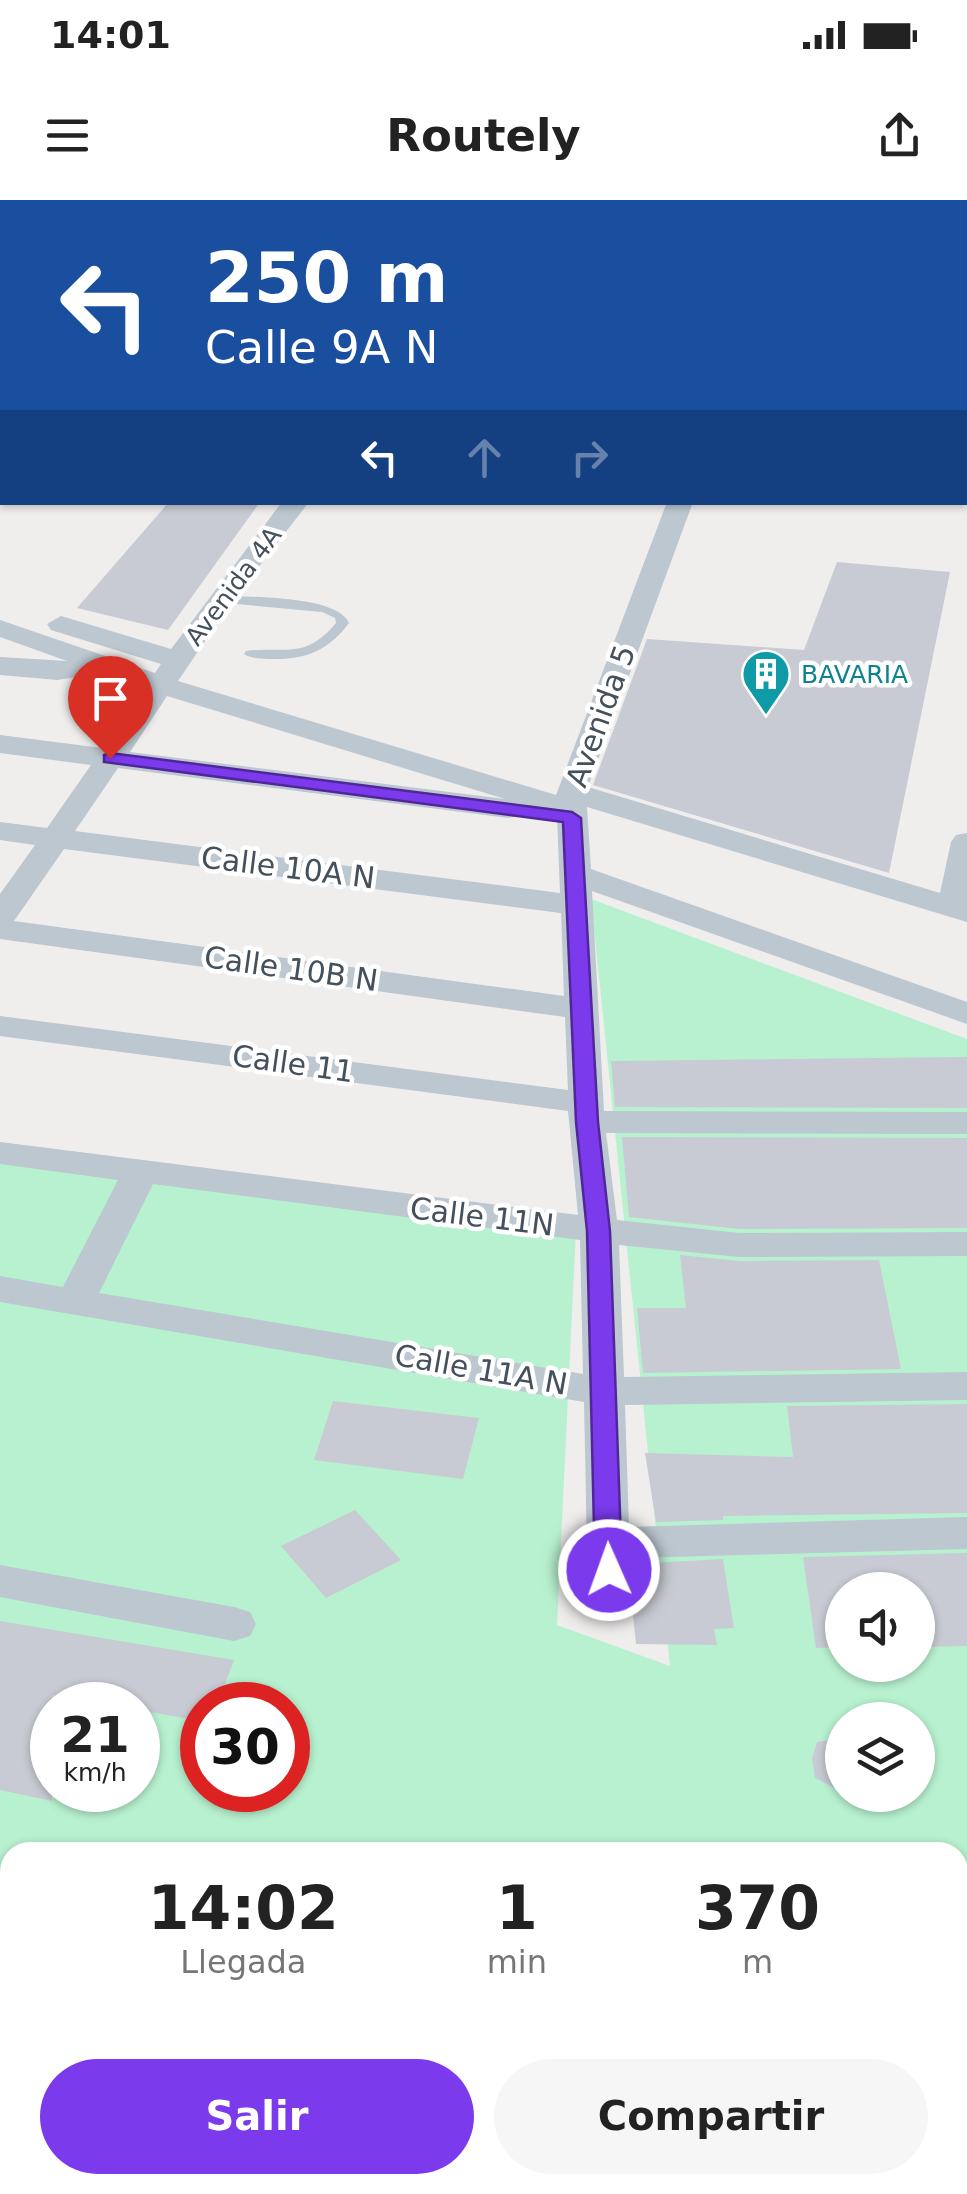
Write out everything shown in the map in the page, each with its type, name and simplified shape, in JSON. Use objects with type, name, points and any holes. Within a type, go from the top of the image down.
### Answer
[{"type":"street","name":"Avenida 4A","points":[[0,918],[220,599],[294,505]]},
{"type":"street","name":"Avenida 5","points":[[610,1597],[598,1231],[586,1112],[571,806],[679,505]]},
{"type":"street","points":[[0,606],[170,672],[571,806],[960,910],[967,842]]},
{"type":"street","points":[[0,628],[102,664],[170,672]]},
{"type":"street","points":[[0,666],[58,671],[102,664]]},
{"type":"street","points":[[0,744],[571,806]]},
{"type":"street","name":"Calle 10A N","points":[[0,831],[576,890],[967,1014]]},
{"type":"street","name":"Calle 10B N","points":[[0,929],[581,1008]]},
{"type":"street","name":"Calle 11","points":[[0,1026],[586,1112],[967,1122]]},
{"type":"street","name":"Calle 11N","points":[[0,1153],[139,1174],[740,1245],[967,1244]]},
{"type":"street","points":[[76,1301],[139,1174]]},
{"type":"street","name":"Calle 11A N","points":[[0,1289],[601,1391],[967,1386]]},
{"type":"street","points":[[608,1542],[967,1534]]},
{"type":"street","points":[[0,1581],[234,1624]]},
{"type":"lane","points":[[220,599],[324,608],[340,616],[343,623],[326,646],[299,656],[251,654]]},
{"type":"green space","points":[[591,899],[967,1039],[967,1842],[0,1842],[0,1146],[576,1230],[557,1625],[670,1666]]},
{"type":"building","points":[[166,505],[258,505],[168,630],[77,608]]},
{"type":"building","name":"BAVARIA","points":[[837,562],[950,572],[889,873],[593,785],[647,639],[804,650]]},
{"type":"building","points":[[967,1057],[967,1108],[615,1107],[611,1061]]},
{"type":"building","points":[[622,1137],[967,1138],[967,1228],[739,1229],[629,1217]]},
{"type":"building","points":[[680,1255],[739,1261],[879,1260],[901,1369],[643,1373],[637,1308],[686,1308]]},
{"type":"building","points":[[333,1401],[479,1418],[463,1479],[314,1460]]},
{"type":"building","points":[[967,1404],[967,1513],[723,1516],[723,1520],[656,1522],[645,1453],[793,1457],[787,1406]]},
{"type":"building","points":[[355,1510],[401,1560],[326,1598],[281,1546]]},
{"type":"building","points":[[967,1553],[967,1646],[935,1647],[935,1572],[825,1572],[825,1648],[816,1648],[803,1557]]},
{"type":"building","points":[[723,1559],[734,1628],[714,1629],[717,1645],[636,1644],[632,1605],[635,1564]]},
{"type":"building","points":[[0,1621],[234,1660],[226,1682],[180,1682],[180,1717],[160,1714],[160,1682],[30,1682],[30,1796],[0,1790]]},
{"type":"building","points":[[825,1741],[825,1783],[815,1778],[812,1758],[817,1742]]},
{"type":"place","name":"BAVARIA","points":[[766,716]]},
{"type":"route","points":[[110,758],[572,818],[587,1122],[598,1231],[609,1570]]}]
